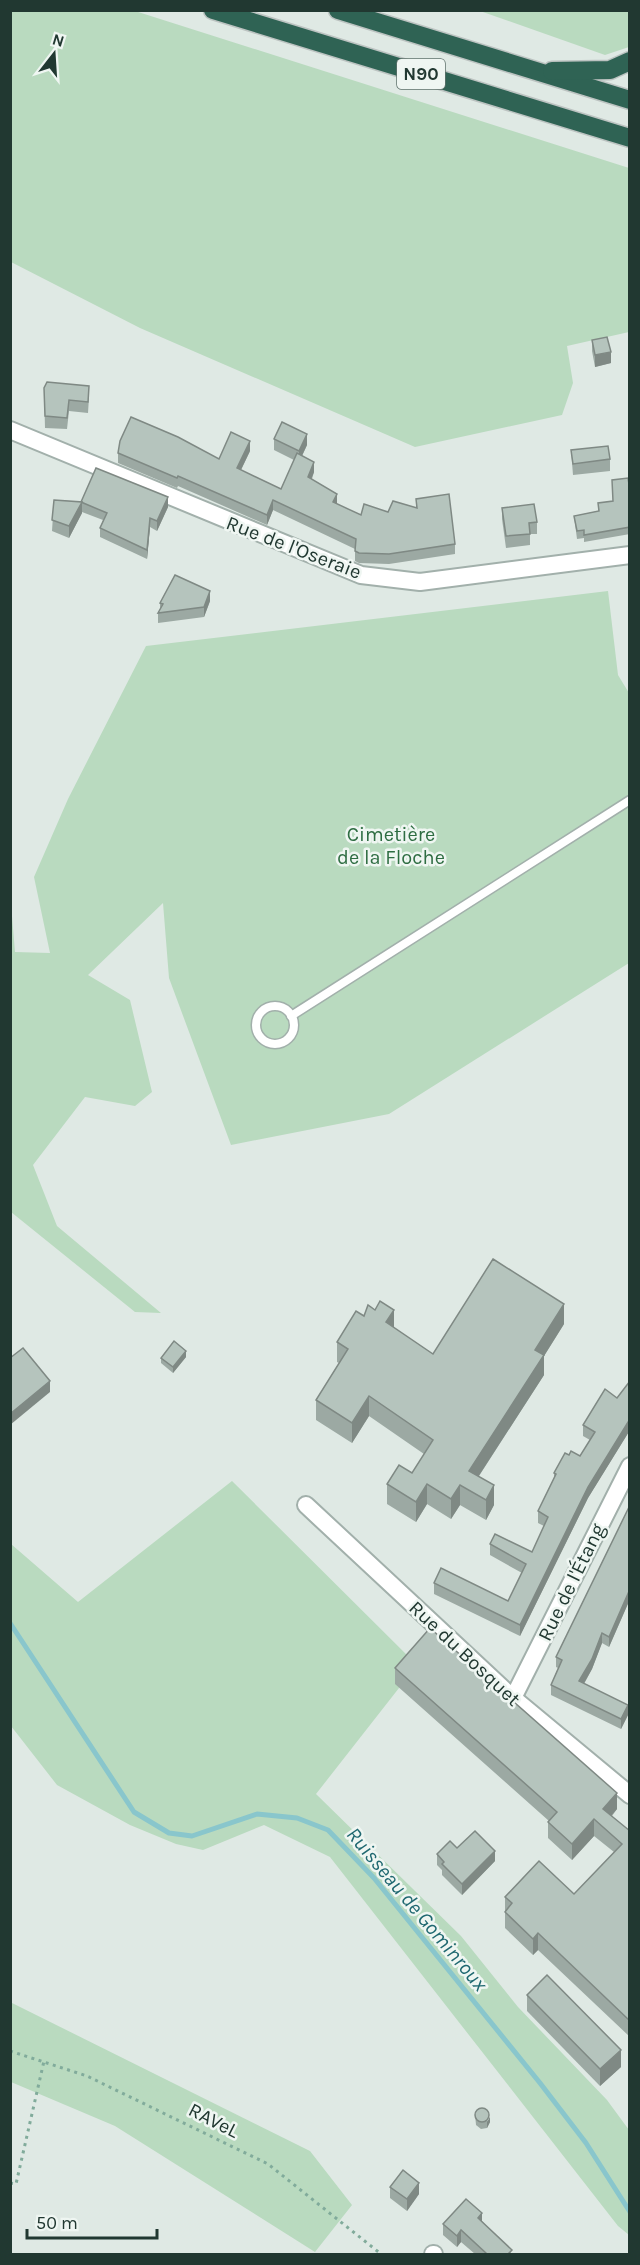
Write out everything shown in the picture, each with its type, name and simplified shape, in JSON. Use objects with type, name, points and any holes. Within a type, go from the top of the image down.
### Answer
[{"type":"highway","name":"N90","points":[[213,10],[630,138]]},
{"type":"highway","name":"N90","points":[[338,10],[630,100]]},
{"type":"highway","name":"N90","points":[[538,72],[610,70],[630,61]]},
{"type":"street","name":"Rue de l'Oseraie","points":[[10,430],[361,575],[420,582],[630,555]]},
{"type":"street","name":"Rue de l'Étang","points":[[513,1698],[630,1466]]},
{"type":"street","name":"Rue du Bosquet","points":[[306,1505],[513,1698],[630,1796]]},
{"type":"lane","points":[[291,1016],[630,800]]},
{"type":"lane","points":[[269,1007],[282,1008],[291,1016],[294,1028],[288,1039],[269,1043],[258,1034],[256,1021],[259,1015],[269,1007]]},
{"type":"path","name":"RAVeL","points":[[10,2051],[87,2076],[268,2164],[381,2254]]},
{"type":"path","points":[[10,2183],[16,2184],[44,2061]]},
{"type":"green space","points":[[10,11],[135,11],[629,168],[629,332],[567,346],[573,383],[562,415],[415,447],[140,328],[11,262]]},
{"type":"green space","points":[[480,11],[629,11],[629,47],[605,55]]},
{"type":"green space","name":"Cimetière de la Floche","points":[[608,591],[618,675],[629,693],[629,963],[389,1114],[231,1145],[169,978],[163,903],[88,975],[130,1000],[152,1092],[135,1106],[85,1097],[33,1165],[57,1226],[161,1313],[135,1312],[11,1212],[10,892],[15,952],[50,953],[34,877],[68,799],[146,646]]},
{"type":"green space","points":[[232,1481],[417,1665],[316,1794],[461,1936],[518,2007],[607,2100],[629,2130],[629,2235],[618,2226],[330,1857],[264,1825],[203,1850],[176,1844],[130,1825],[57,1785],[11,1726],[11,1544],[78,1602]]},
{"type":"green space","points":[[10,2002],[310,2151],[352,2205],[315,2252],[115,2126],[11,2082]]},
{"type":"building","points":[[607,337],[611,352],[595,355],[592,340]]},
{"type":"building","points":[[47,382],[89,386],[88,402],[69,400],[67,418],[45,416],[44,388]]},
{"type":"building","points":[[131,417],[178,437],[219,459],[231,432],[250,441],[237,468],[281,489],[297,453],[314,462],[308,477],[337,494],[333,502],[361,515],[364,504],[388,512],[393,501],[417,508],[416,499],[449,494],[455,544],[389,554],[359,553],[355,551],[356,539],[273,500],[267,515],[178,476],[177,478],[118,453],[120,441]]},
{"type":"building","points":[[282,422],[307,434],[299,451],[274,439]]},
{"type":"building","points":[[608,446],[610,459],[573,464],[571,450]]},
{"type":"building","points":[[96,468],[168,497],[157,521],[150,518],[147,550],[100,528],[107,513],[81,502]]},
{"type":"building","points":[[628,478],[630,527],[584,535],[584,530],[577,531],[574,516],[599,511],[598,503],[613,501],[612,480]]},
{"type":"building","points":[[54,500],[82,502],[69,526],[52,520]]},
{"type":"building","points":[[534,504],[537,522],[529,523],[530,534],[506,536],[502,508]]},
{"type":"building","points":[[175,575],[210,591],[204,607],[158,613],[163,604],[160,603]]},
{"type":"building","points":[[493,1259],[564,1304],[535,1350],[544,1355],[469,1471],[494,1485],[486,1500],[460,1485],[451,1499],[427,1484],[416,1502],[387,1484],[399,1465],[412,1473],[433,1440],[369,1396],[352,1423],[316,1400],[348,1349],[337,1342],[356,1311],[364,1316],[368,1305],[375,1310],[380,1301],[394,1310],[386,1322],[433,1354]]},
{"type":"building","points":[[174,1341],[186,1351],[173,1367],[161,1358]]},
{"type":"building","points":[[23,1348],[50,1381],[10,1414],[10,1358]]},
{"type":"building","points":[[630,1381],[630,1419],[588,1487],[520,1625],[434,1583],[441,1568],[508,1601],[526,1564],[490,1544],[495,1534],[532,1552],[548,1517],[538,1511],[565,1453],[569,1455],[571,1451],[580,1456],[595,1432],[583,1425],[605,1389],[617,1398]]},
{"type":"building","points":[[630,1505],[630,1589],[609,1637],[602,1633],[592,1659],[579,1681],[628,1705],[621,1719],[551,1685],[562,1660],[556,1657]]},
{"type":"building","points":[[430,1628],[617,1793],[603,1809],[630,1831],[630,2021],[538,1933],[533,1939],[505,1912],[512,1903],[505,1897],[539,1861],[574,1894],[622,1844],[594,1819],[572,1844],[548,1822],[557,1812],[395,1668]]},
{"type":"building","points":[[475,1831],[495,1851],[462,1884],[442,1864],[444,1862],[437,1854],[450,1841],[457,1848]]},
{"type":"building","points":[[547,1975],[621,2050],[600,2069],[527,1995]]},
{"type":"building","points":[[479,2108],[485,2108],[489,2115],[485,2122],[479,2122],[475,2118],[475,2112]]},
{"type":"building","points":[[403,2170],[419,2183],[407,2199],[390,2187]]},
{"type":"building","points":[[466,2199],[482,2213],[478,2218],[512,2250],[508,2254],[487,2254],[461,2230],[457,2236],[443,2224]]},
{"type":"waterway","name":"Ruisseau de Gominroux","points":[[10,1623],[134,1812],[169,1833],[192,1836],[257,1814],[297,1818],[328,1830],[374,1878],[540,2083],[586,2143],[630,2212]]}]
